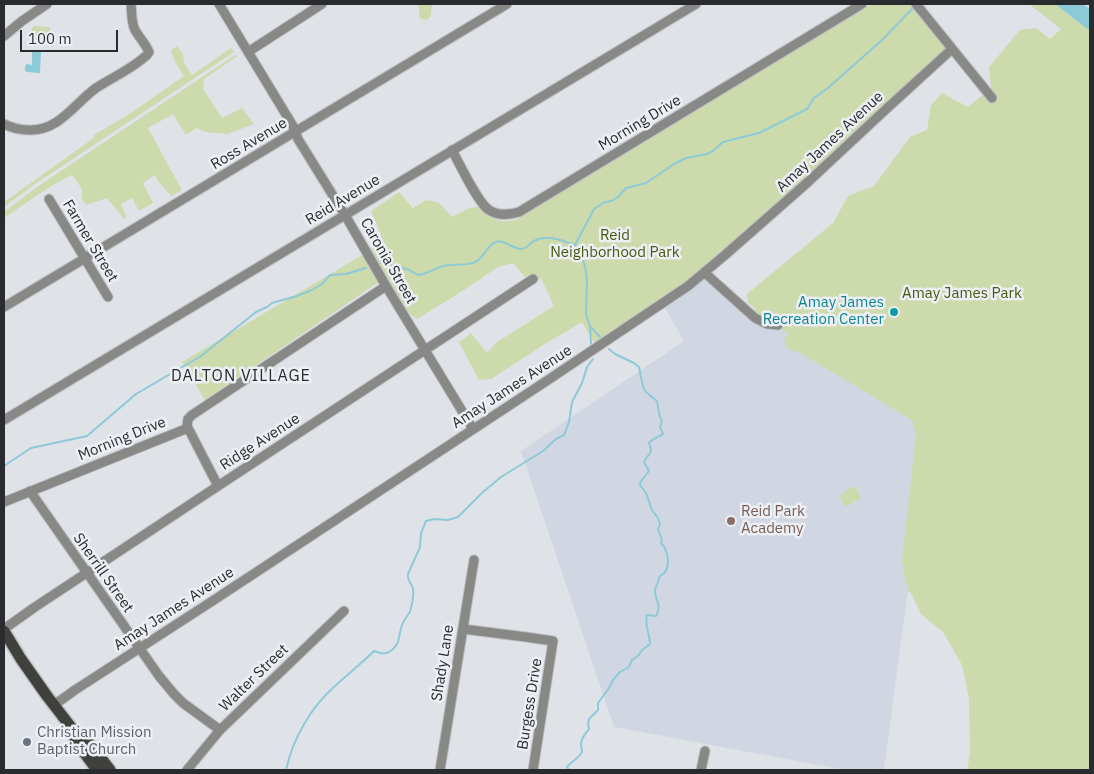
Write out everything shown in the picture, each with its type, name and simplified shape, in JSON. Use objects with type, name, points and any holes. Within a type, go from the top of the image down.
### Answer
[{"type":"main road","points":[[4,630],[31,674],[74,731],[75,740],[97,770]]},
{"type":"main road","points":[[74,731],[82,734],[110,770]]},
{"type":"street","points":[[4,36],[47,4]]},
{"type":"street","points":[[4,125],[24,130],[48,127],[65,116],[96,88],[121,74],[147,55],[149,52],[133,23],[131,4]]},
{"type":"street","name":"Caronia Street","points":[[219,4],[293,126],[298,140],[473,429]]},
{"type":"street","points":[[248,52],[322,4]]},
{"type":"street","name":"Ross Avenue","points":[[4,307],[507,4]]},
{"type":"street","name":"Reid Avenue","points":[[4,420],[696,4]]},
{"type":"street","name":"Morning Drive","points":[[452,150],[480,200],[487,208],[498,214],[508,215],[519,212],[862,4]]},
{"type":"street","points":[[916,4],[992,98]]},
{"type":"street","name":"Amay James Avenue","points":[[54,705],[74,690],[656,308],[705,273],[808,182],[952,49]]},
{"type":"street","name":"Farmer Street","points":[[49,199],[108,297]]},
{"type":"street","points":[[705,273],[755,318],[767,324],[778,325]]},
{"type":"street","name":"Ridge Avenue","points":[[4,630],[218,486],[533,279]]},
{"type":"street","name":"Morning Drive","points":[[4,502],[188,428],[188,419],[192,415],[386,286]]},
{"type":"street","points":[[188,428],[218,486]]},
{"type":"street","name":"Sherrill Street","points":[[30,491],[139,648],[174,694],[183,703],[220,730]]},
{"type":"street","name":"Shady Lane","points":[[440,770],[474,560]]},
{"type":"street","name":"Walter Street","points":[[187,770],[220,730],[344,611]]},
{"type":"street","name":"Burgess Drive","points":[[463,629],[553,641],[533,770]]},
{"type":"street","points":[[701,770],[705,751]]},
{"type":"shaded area","name":"Reid Park Academy","points":[[713,273],[753,312],[930,424],[884,770],[846,770],[614,727],[521,451],[684,341],[665,308]]},
{"type":"green space","points":[[418,4],[435,4],[432,5],[431,15],[427,20],[420,19]]},
{"type":"green space","name":"Reid Neighborhood Park","points":[[871,4],[910,4],[947,50],[710,266],[595,344],[582,322],[491,379],[479,380],[459,342],[471,333],[487,353],[497,342],[554,306],[541,278],[534,282],[531,276],[525,277],[513,263],[498,267],[417,319],[409,313],[386,277],[205,400],[182,362],[371,250],[381,235],[371,211],[399,192],[413,208],[426,200],[438,202],[452,217],[469,208],[479,207],[495,220],[516,220]]},
{"type":"green space","name":"Amay James Park","points":[[1029,4],[1055,4],[1073,18],[1090,14],[1090,770],[967,770],[970,753],[969,698],[962,665],[943,632],[921,614],[911,593],[908,591],[905,580],[902,560],[916,434],[912,420],[802,354],[786,347],[784,337],[789,334],[753,312],[756,309],[748,303],[747,294],[833,223],[848,196],[874,186],[910,137],[927,130],[931,105],[942,93],[968,107],[991,88],[989,67],[1020,30],[1036,28],[1050,39],[1061,29]]},
{"type":"green space","points":[[34,26],[50,27],[50,40],[32,39],[32,28]]},
{"type":"green space","points":[[177,46],[183,54],[184,63],[192,75],[231,48],[234,52],[35,184],[4,207],[4,202],[94,138],[94,135],[131,113],[184,76],[175,62],[171,50]]},
{"type":"green space","points":[[237,54],[236,57],[204,79],[203,89],[222,118],[242,108],[254,124],[228,134],[205,132],[196,128],[186,135],[173,114],[148,128],[182,190],[171,196],[155,175],[143,183],[153,203],[139,211],[132,198],[121,204],[126,217],[124,219],[107,198],[86,205],[82,199],[82,189],[72,175],[51,186],[4,218],[4,212],[37,187]]},
{"type":"green space","points":[[853,486],[861,498],[845,507],[839,496]]},
{"type":"water","points":[[1055,4],[1083,4],[1090,9],[1090,31]]},
{"type":"water","points":[[32,50],[41,51],[40,73],[25,71],[27,64],[32,65]]},
{"type":"waterway","points":[[575,245],[594,209],[603,203],[614,200],[626,188],[646,183],[686,158],[707,154],[723,142],[759,133],[807,109],[814,98],[882,40],[912,9]]},
{"type":"waterway","points":[[381,263],[400,267],[418,275],[443,266],[474,263],[480,259],[493,243],[499,241],[521,249],[532,242],[544,238],[560,240],[575,245],[584,263],[586,272],[586,314],[590,326],[591,344]]},
{"type":"waterway","points":[[4,466],[31,448],[87,436],[136,394],[201,356],[256,312],[272,303],[312,290],[322,284],[330,275],[346,274],[366,268]]},
{"type":"waterway","points":[[590,326],[600,337]]},
{"type":"waterway","points":[[569,770],[567,767],[582,752],[582,740],[589,729],[589,719],[598,710],[598,703],[620,672],[629,667],[632,660],[650,644],[646,623],[647,615],[656,616],[658,612],[659,608],[655,590],[659,577],[665,573],[668,565],[666,552],[661,543],[662,540],[658,529],[660,524],[658,518],[640,485],[649,471],[644,462],[651,452],[649,443],[663,434],[660,427],[662,421],[657,401],[643,387],[639,367],[609,349]]},
{"type":"waterway","points":[[286,770],[298,735],[319,703],[374,651],[385,653],[392,650],[397,644],[402,625],[410,612],[413,597],[413,588],[408,574],[420,547],[421,533],[426,521],[434,519],[448,520],[458,517],[501,477],[543,451],[556,439],[564,435],[569,422],[572,402],[582,383],[587,367],[593,359]]},
{"type":"place","name":"Amay James Recreation Center","points":[[894,312]]},
{"type":"place","name":"Reid Park Academy","points":[[731,521]]},
{"type":"place","name":"Christian Mission Baptist Church","points":[[27,742]]},
{"type":"district","name":"DALTON VILLAGE","points":[[241,376]]}]
